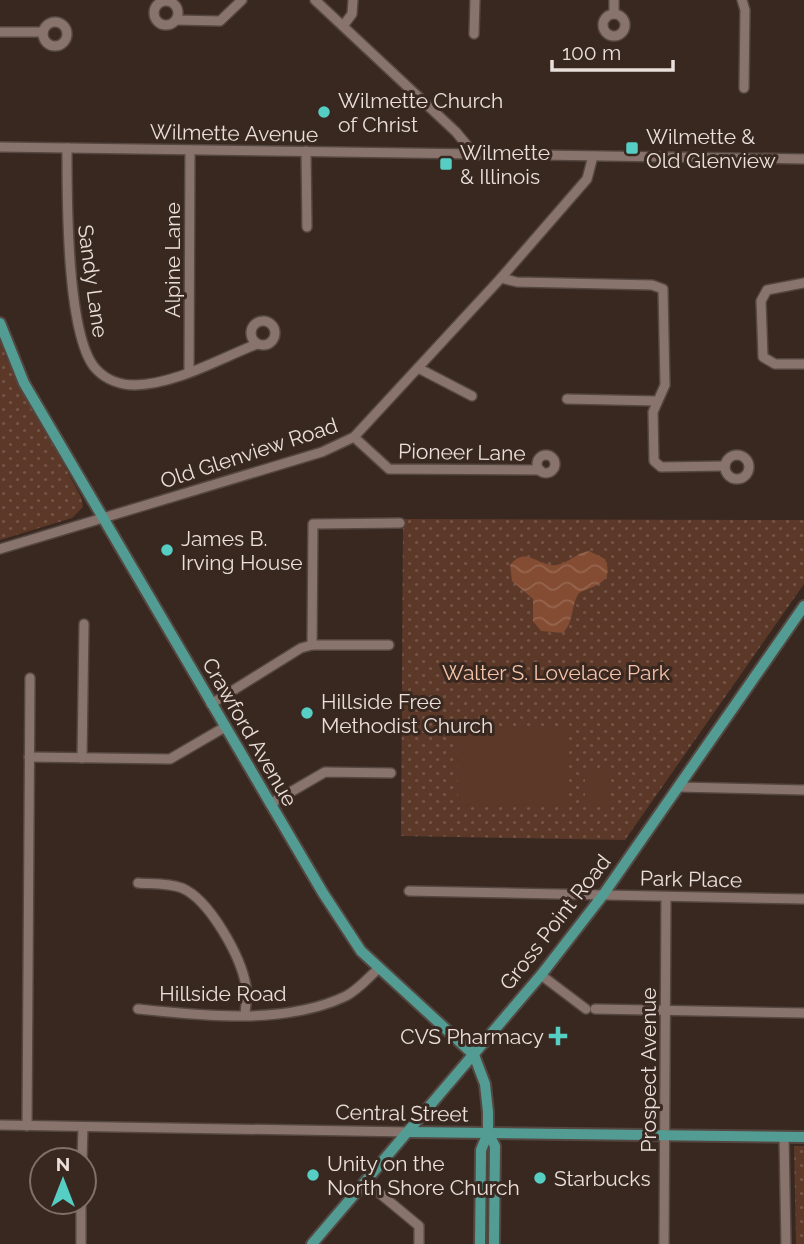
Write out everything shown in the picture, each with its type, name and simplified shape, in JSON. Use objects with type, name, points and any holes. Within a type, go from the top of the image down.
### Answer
[{"type":"main road","name":"Crawford Avenue","points":[[0,323],[24,383],[101,517],[361,951],[474,1055],[485,1084],[488,1133],[495,1146],[494,1244]]},
{"type":"main road","name":"Gross Point Road","points":[[312,1244],[541,975],[603,895],[804,606]]},
{"type":"main road","name":"Central Street","points":[[410,1132],[804,1137]]},
{"type":"main road","name":"Crawford Avenue","points":[[480,1244],[481,1150],[488,1133]]},
{"type":"street","points":[[176,20],[220,21],[242,0]]},
{"type":"street","points":[[315,0],[456,132],[477,156]]},
{"type":"street","points":[[343,26],[352,14],[353,0]]},
{"type":"street","points":[[474,34],[475,0]]},
{"type":"street","points":[[614,0],[614,14]]},
{"type":"street","points":[[742,0],[745,10],[744,88]]},
{"type":"street","points":[[0,32],[43,32]]},
{"type":"street","name":"Wilmette Avenue","points":[[0,147],[804,159]]},
{"type":"street","name":"Sandy Lane","points":[[67,148],[67,237],[84,348],[90,361],[104,376],[125,384],[155,383],[257,344]]},
{"type":"street","name":"Alpine Lane","points":[[189,371],[190,150]]},
{"type":"street","points":[[306,151],[307,227]]},
{"type":"street","name":"Old Glenview Road","points":[[0,549],[323,452],[354,438],[502,278],[587,179],[593,156]]},
{"type":"street","points":[[502,278],[517,282],[652,285],[663,289],[665,385],[652,418],[653,456],[656,465],[725,466]]},
{"type":"street","points":[[804,283],[764,292],[761,352],[769,363],[804,364]]},
{"type":"street","points":[[418,369],[472,397]]},
{"type":"street","points":[[567,399],[657,401]]},
{"type":"street","name":"Pioneer Lane","points":[[354,438],[389,469],[540,470]]},
{"type":"street","points":[[312,645],[313,524],[400,523]]},
{"type":"street","points":[[82,758],[84,624]]},
{"type":"street","points":[[211,704],[312,645],[389,645]]},
{"type":"street","points":[[27,1126],[30,678]]},
{"type":"street","points":[[29,757],[170,758],[225,727]]},
{"type":"street","points":[[271,804],[325,772],[391,773]]},
{"type":"street","points":[[679,787],[804,790]]},
{"type":"street","points":[[138,883],[179,887],[195,895],[209,910],[241,967],[247,989],[246,1014]]},
{"type":"street","name":"Park Place","points":[[410,891],[804,899]]},
{"type":"street","name":"Prospect Avenue","points":[[664,1244],[666,897]]},
{"type":"street","name":"Hillside Road","points":[[138,1009],[188,1014],[283,1014],[314,1008],[348,995],[379,968]]},
{"type":"street","points":[[541,975],[591,1009],[804,1013]]},
{"type":"street","name":"Central Street","points":[[0,1125],[410,1132]]},
{"type":"street","points":[[82,1146],[83,1127]]},
{"type":"street","points":[[784,1137],[786,1244]]},
{"type":"street","points":[[366,1182],[419,1226],[419,1244]]},
{"type":"street","points":[[81,1216],[81,1244]]},
{"type":"green space","points":[[0,339],[6,358],[81,497],[83,507],[72,518],[0,540]]},
{"type":"green space","name":"Walter S. Lovelace Park","points":[[403,519],[804,520],[804,584],[625,840],[401,836]]},
{"type":"green space","points":[[567,726],[568,804],[458,806],[457,728]]},
{"type":"green space","points":[[585,769],[611,769],[611,803],[585,803]]},
{"type":"green space","points":[[794,1146],[804,1146],[804,1244],[796,1244]]},
{"type":"water","points":[[589,551],[605,559],[605,578],[579,593],[563,633],[541,631],[533,621],[533,599],[512,581],[510,565],[520,557],[530,557],[546,564],[557,565]]},
{"type":"place","name":"Wilmette Church of Christ","points":[[324,112]]},
{"type":"place","name":"Wilmette & Old Glenview","points":[[632,148]]},
{"type":"place","name":"Wilmette & Illinois","points":[[446,164]]},
{"type":"place","name":"James B. Irving House","points":[[167,550]]},
{"type":"place","name":"Hillside Free Methodist Church","points":[[307,713]]},
{"type":"place","name":"CVS Pharmacy","points":[[558,1036]]},
{"type":"place","name":"Unity on the North Shore Church","points":[[313,1175]]},
{"type":"place","name":"Starbucks","points":[[540,1178]]}]
